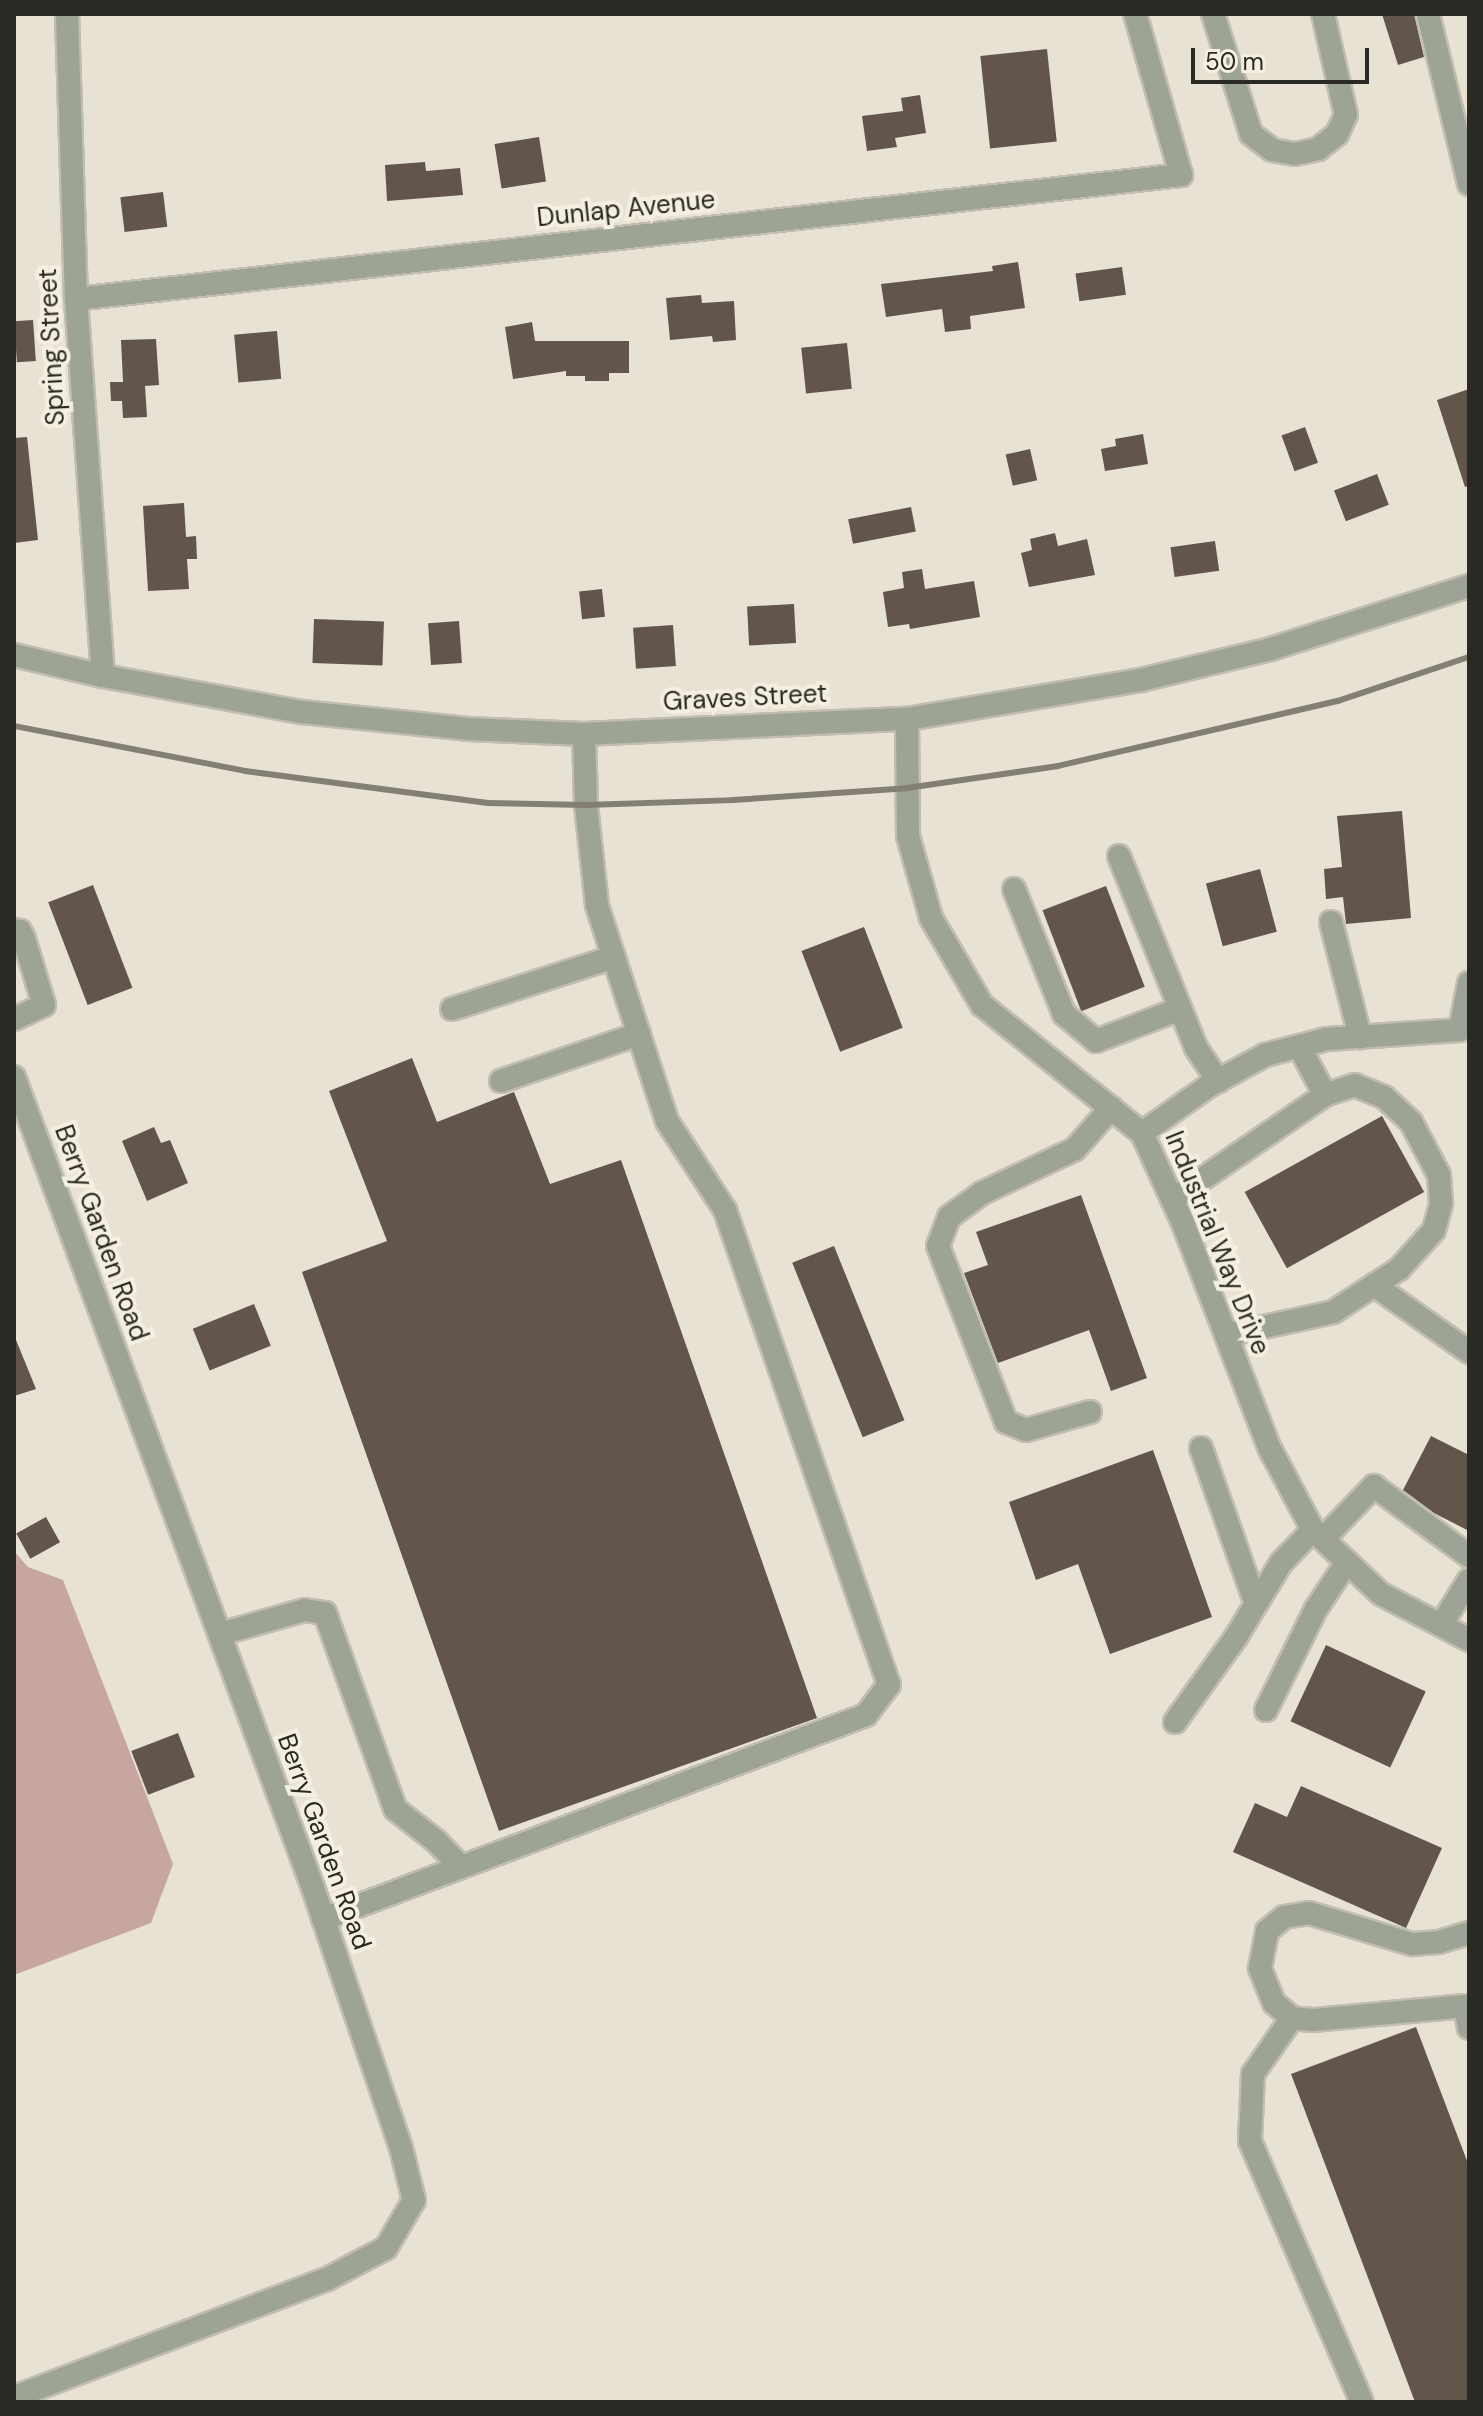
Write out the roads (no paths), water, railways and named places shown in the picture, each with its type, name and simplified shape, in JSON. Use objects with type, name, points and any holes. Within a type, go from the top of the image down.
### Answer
[{"type":"street","name":"Spring Street","points":[[67,14],[76,299],[103,676]]},
{"type":"street","name":"Dunlap Avenue","points":[[76,299],[1181,175],[1135,14]]},
{"type":"street","points":[[1213,14],[1251,134],[1272,150],[1295,154],[1318,149],[1337,134],[1346,115],[1323,14]]},
{"type":"street","points":[[1428,14],[1469,184]]},
{"type":"street","name":"Graves Street","points":[[14,655],[103,676],[302,712],[468,729],[584,734],[907,719],[1185,670],[1271,649],[1469,586]]},
{"type":"street","name":"Industrial Way Drive","points":[[907,719],[908,836],[931,918],[982,1005],[1142,1133],[1173,1199],[1269,1447],[1318,1534],[1381,1594],[1469,1640]]},
{"type":"street","points":[[323,1919],[866,1715],[889,1685],[725,1210],[667,1121],[597,905],[586,805],[584,734]]},
{"type":"street","points":[[1119,856],[1196,1048],[1218,1081]]},
{"type":"street","points":[[1014,889],[1064,1014],[1096,1041],[1180,1009]]},
{"type":"street","points":[[1331,922],[1360,1037]]},
{"type":"street","points":[[14,930],[20,931],[24,939],[44,1005],[14,1019]]},
{"type":"street","points":[[452,1009],[614,957]]},
{"type":"street","points":[[1142,1133],[1218,1081],[1265,1055],[1327,1039],[1460,1030],[1469,983]]},
{"type":"street","points":[[501,1081],[639,1034]]},
{"type":"street","points":[[1299,1046],[1325,1095]]},
{"type":"street","name":"Berry Garden Road","points":[[14,1077],[323,1919],[401,2148],[414,2200],[386,2248],[327,2279],[14,2397]]},
{"type":"street","points":[[1173,1199],[1325,1095],[1355,1085],[1384,1097],[1411,1122],[1439,1175],[1441,1203],[1434,1230],[1399,1269],[1333,1312],[1226,1335]]},
{"type":"street","points":[[1090,1412],[1026,1430],[1006,1422],[938,1246],[949,1217],[982,1193],[1075,1149],[1111,1108]]},
{"type":"street","points":[[1374,1285],[1469,1352]]},
{"type":"street","points":[[1201,1448],[1256,1604]]},
{"type":"street","points":[[1175,1722],[1281,1563],[1374,1486],[1469,1556]]},
{"type":"street","points":[[1266,1710],[1316,1609],[1347,1562]]},
{"type":"street","points":[[1441,1625],[1469,1580]]},
{"type":"street","points":[[220,1634],[305,1610],[325,1613],[395,1809],[436,1841],[461,1867]]},
{"type":"street","points":[[1468,2013],[1313,2020],[1292,2018],[1274,2003],[1260,1968],[1267,1931],[1284,1917],[1309,1913],[1412,1944],[1439,1942],[1469,1933]]},
{"type":"street","points":[[1292,2018],[1253,2074],[1250,2141],[1362,2402]]},
{"type":"railway","points":[[14,726],[245,771],[488,803],[586,805],[733,800],[907,788],[1058,766],[1338,701],[1469,657]]}]
